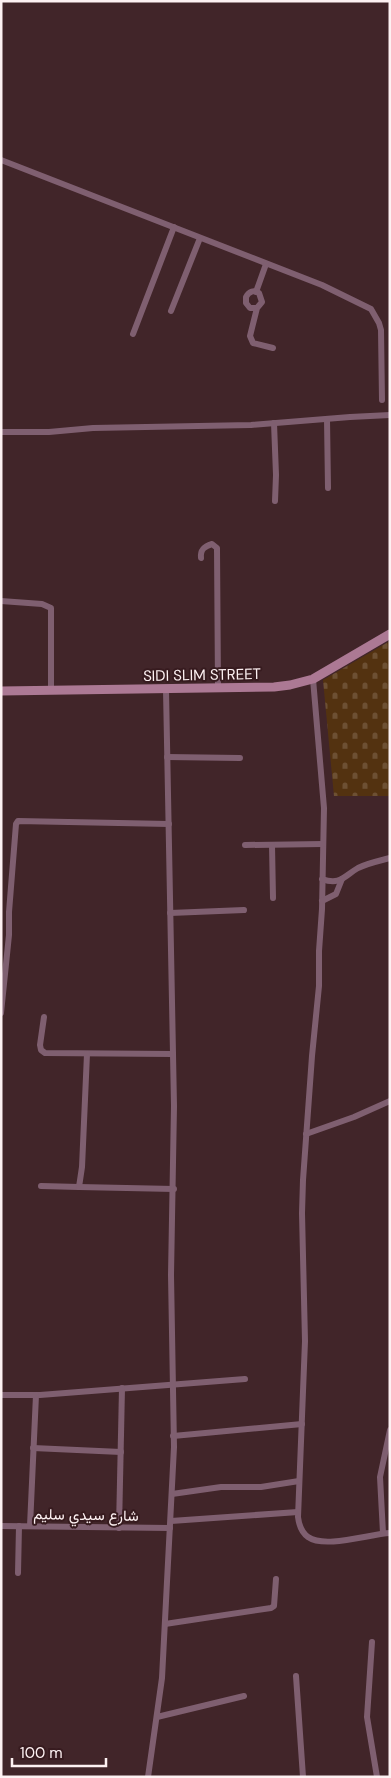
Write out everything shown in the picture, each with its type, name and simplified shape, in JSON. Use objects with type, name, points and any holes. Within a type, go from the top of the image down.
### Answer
[{"type":"main road","name":"SIDI SLIM STREET","points":[[1,691],[166,690],[290,685],[313,679],[390,634]]},
{"type":"street","points":[[1,160],[322,285],[371,309],[381,330],[382,400]]},
{"type":"street","points":[[134,334],[174,228]]},
{"type":"street","points":[[171,312],[200,238]]},
{"type":"street","points":[[256,292],[266,264]]},
{"type":"street","points":[[256,292],[249,293],[246,300],[249,307],[257,308]]},
{"type":"street","points":[[256,292],[262,300],[261,305],[257,308],[250,336],[251,341],[253,344],[273,348]]},
{"type":"street","points":[[1,432],[49,432],[93,428],[197,427],[390,415]]},
{"type":"street","points":[[328,419],[328,488]]},
{"type":"street","points":[[274,423],[275,501]]},
{"type":"street","points":[[201,558],[204,547],[212,544],[217,548],[218,688]]},
{"type":"street","points":[[1,601],[42,604],[51,608],[51,691]]},
{"type":"street","points":[[313,679],[324,808],[319,986],[311,1064],[302,1213],[305,1334],[298,1512],[301,1530],[309,1538],[330,1541],[386,1533],[380,1477],[390,1430]]},
{"type":"street","points":[[148,1777],[162,1678],[166,1624],[173,1436],[171,1275],[174,1189],[173,1054],[166,690]]},
{"type":"street","points":[[167,757],[240,758]]},
{"type":"street","points":[[1,1013],[10,935],[9,912],[16,824],[18,821],[169,824]]},
{"type":"street","points":[[245,845],[323,844]]},
{"type":"street","points":[[272,845],[274,898]]},
{"type":"street","points":[[322,879],[329,882],[342,880],[359,868],[390,858]]},
{"type":"street","points":[[322,901],[336,894],[342,880]]},
{"type":"street","points":[[170,912],[244,910]]},
{"type":"street","points":[[44,1017],[40,1045],[41,1050],[51,1053],[173,1054]]},
{"type":"street","points":[[79,1187],[82,1168],[87,1054]]},
{"type":"street","points":[[306,1134],[390,1102]]},
{"type":"street","points":[[41,1186],[174,1189]]},
{"type":"street","points":[[1,1395],[36,1395],[245,1379]]},
{"type":"street","points":[[119,1528],[122,1388]]},
{"type":"street","points":[[30,1526],[36,1395]]},
{"type":"street","points":[[173,1436],[302,1424]]},
{"type":"street","points":[[34,1448],[121,1452]]},
{"type":"street","points":[[172,1494],[221,1487],[261,1487],[299,1482]]},
{"type":"street","name":"شارع سيدي سليم","points":[[1,1526],[119,1528],[170,1525],[298,1512]]},
{"type":"street","points":[[18,1573],[19,1526]]},
{"type":"street","points":[[166,1624],[271,1608],[274,1606],[276,1579]]},
{"type":"street","points":[[372,1642],[367,1717],[377,1777]]},
{"type":"street","points":[[296,1676],[303,1777]]},
{"type":"street","points":[[157,1717],[244,1696]]},
{"type":"green space","points":[[390,641],[390,796],[334,796],[323,680]]}]
